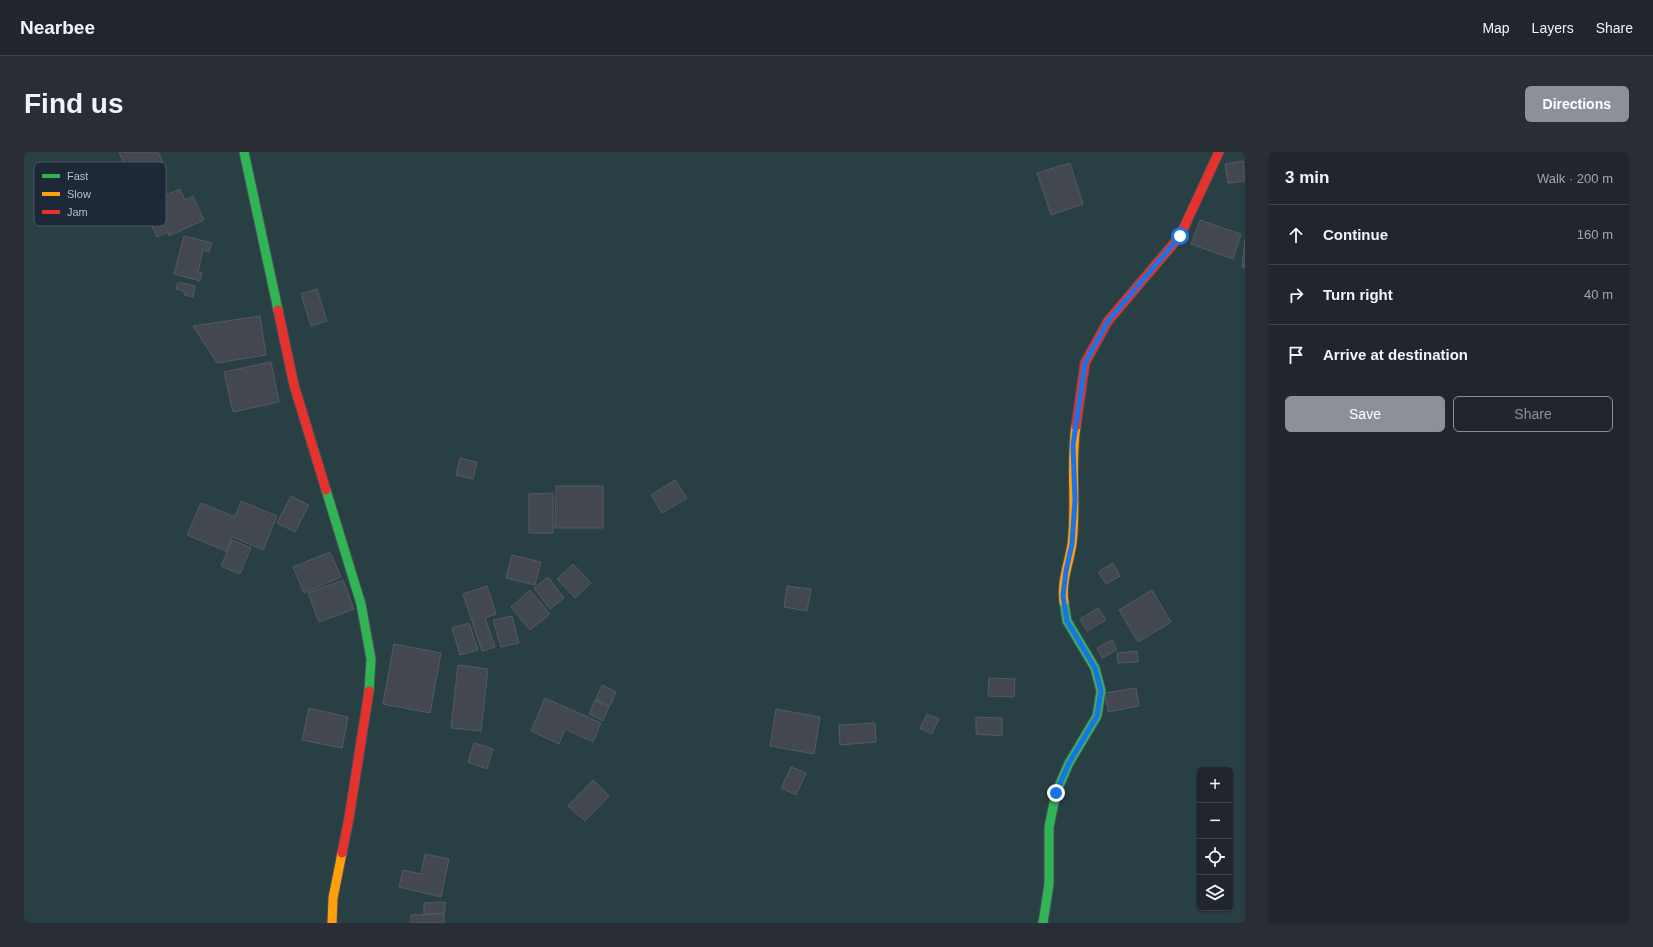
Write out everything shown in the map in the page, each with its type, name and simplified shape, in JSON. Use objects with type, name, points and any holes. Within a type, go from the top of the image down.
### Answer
[{"type":"street","points":[[244,152],[294,385],[361,604],[371,659],[368,700],[349,818],[333,898],[332,923]]},
{"type":"street","points":[[1043,923],[1049,884],[1050,827],[1056,793],[1069,763],[1097,716],[1101,691],[1095,668],[1067,621],[1063,596],[1066,571],[1072,544],[1075,500],[1073,445],[1085,363],[1108,321],[1180,236],[1219,152]]},
{"type":"green space","points":[[24,152],[1245,152],[1245,923],[24,923]]},
{"type":"building","points":[[119,152],[158,152],[163,162],[123,162]]},
{"type":"building","points":[[1243,161],[1245,181],[1228,183],[1225,164]]},
{"type":"building","points":[[1070,163],[1083,204],[1051,215],[1037,173]]},
{"type":"building","points":[[180,189],[185,200],[193,196],[204,220],[169,236],[168,232],[157,237],[152,226],[166,226],[166,195]]},
{"type":"building","points":[[1200,220],[1241,234],[1233,259],[1191,244]]},
{"type":"building","points":[[184,236],[212,243],[209,252],[203,250],[198,272],[202,273],[200,281],[174,274]]},
{"type":"building","points":[[1245,240],[1245,268],[1242,267]]},
{"type":"building","points":[[178,282],[195,286],[193,297],[184,295],[184,291],[176,289]]},
{"type":"building","points":[[317,289],[327,321],[311,326],[301,294]]},
{"type":"building","points":[[260,316],[266,355],[217,363],[193,326]]},
{"type":"building","points":[[271,362],[279,402],[233,412],[224,372]]},
{"type":"building","points":[[460,458],[477,462],[473,479],[456,475]]},
{"type":"building","points":[[675,480],[687,498],[662,513],[651,495]]},
{"type":"building","points":[[556,486],[603,486],[603,528],[555,528]]},
{"type":"building","points":[[553,493],[553,533],[529,533],[529,494]]},
{"type":"building","points":[[291,496],[309,505],[295,532],[277,523]]},
{"type":"building","points":[[241,501],[277,516],[263,550],[232,537],[226,551],[187,535],[201,503],[235,517]]},
{"type":"building","points":[[232,540],[251,548],[240,574],[221,566]]},
{"type":"building","points":[[330,552],[341,577],[304,593],[293,567]]},
{"type":"building","points":[[512,555],[541,562],[535,585],[506,578]]},
{"type":"building","points":[[1113,563],[1120,576],[1106,584],[1098,572]]},
{"type":"building","points":[[573,564],[591,583],[575,598],[557,579]]},
{"type":"building","points":[[548,577],[564,598],[550,609],[534,588]]},
{"type":"building","points":[[343,580],[354,609],[319,622],[308,593]]},
{"type":"building","points":[[487,586],[496,614],[485,618],[495,647],[482,651],[463,594]]},
{"type":"building","points":[[787,586],[811,589],[807,611],[784,607]]},
{"type":"building","points":[[530,590],[550,614],[530,630],[511,607]]},
{"type":"building","points":[[1152,590],[1171,622],[1138,642],[1119,610]]},
{"type":"building","points":[[1098,608],[1106,620],[1087,631],[1080,619]]},
{"type":"building","points":[[512,616],[519,643],[501,647],[493,620]]},
{"type":"building","points":[[469,623],[478,650],[460,655],[452,628]]},
{"type":"building","points":[[1112,640],[1117,650],[1102,658],[1097,648]]},
{"type":"building","points":[[394,644],[441,653],[430,713],[383,704]]},
{"type":"building","points":[[1137,651],[1138,662],[1118,663],[1117,653]]},
{"type":"building","points":[[458,665],[488,669],[481,731],[451,728]]},
{"type":"building","points":[[989,678],[1015,679],[1014,697],[988,696]]},
{"type":"building","points":[[602,685],[616,692],[610,706],[596,699]]},
{"type":"building","points":[[1136,688],[1139,706],[1108,712],[1105,693]]},
{"type":"building","points":[[545,698],[601,723],[593,742],[565,729],[559,744],[531,731]]},
{"type":"building","points":[[595,700],[609,707],[603,721],[589,714]]},
{"type":"building","points":[[309,708],[348,717],[342,748],[302,740]]},
{"type":"building","points":[[776,709],[820,717],[814,754],[770,746]]},
{"type":"building","points":[[927,714],[939,719],[932,734],[920,728]]},
{"type":"building","points":[[976,717],[1002,718],[1002,736],[976,734]]},
{"type":"building","points":[[875,723],[876,742],[840,745],[839,725]]},
{"type":"building","points":[[474,743],[493,749],[487,769],[468,762]]},
{"type":"building","points":[[791,767],[806,773],[796,795],[781,788]]},
{"type":"building","points":[[593,780],[609,796],[585,821],[568,806]]},
{"type":"building","points":[[425,854],[449,859],[441,897],[399,887],[403,870],[421,874]]},
{"type":"building","points":[[445,902],[445,913],[424,914],[424,903]]},
{"type":"building","points":[[444,914],[444,923],[411,923],[411,915]]},
{"type":"traffic: fast","points":[[244,152],[278,310]]},
{"type":"traffic: fast","points":[[326,490],[361,604],[371,659],[369,691]]},
{"type":"traffic: fast","points":[[1043,923],[1049,884],[1049,827],[1056,793],[1069,763],[1097,716],[1101,691],[1095,668],[1067,621],[1064,602]]},
{"type":"traffic: slow","points":[[1064,602],[1064,580],[1072,544],[1074,515],[1074,441],[1076,426]]},
{"type":"traffic: slow","points":[[332,923],[333,898],[342,853]]},
{"type":"traffic: jam","points":[[1076,426],[1085,363],[1108,321],[1180,236],[1219,152]]},
{"type":"traffic: jam","points":[[278,310],[294,385],[326,490]]},
{"type":"traffic: jam","points":[[342,853],[369,691]]},
{"type":"route","points":[[1056,793],[1069,763],[1097,716],[1101,691],[1095,668],[1067,621],[1063,596],[1066,571],[1072,544],[1075,500],[1073,445],[1085,363],[1108,321],[1180,236]]}]
